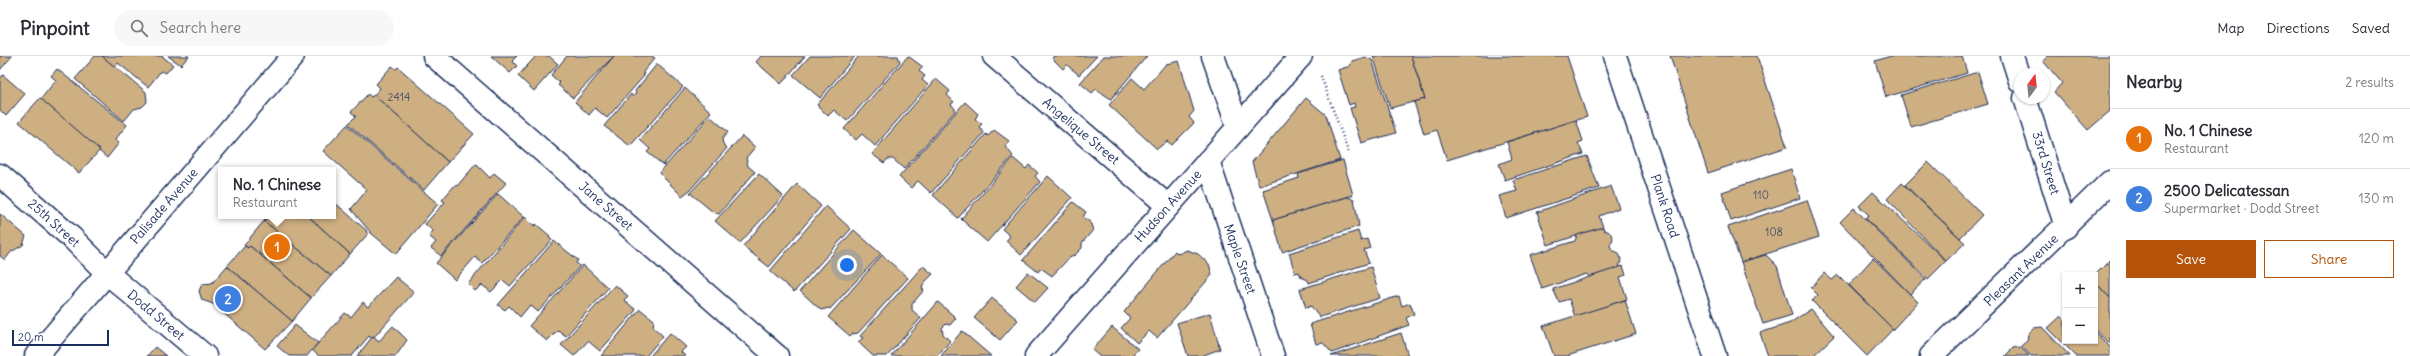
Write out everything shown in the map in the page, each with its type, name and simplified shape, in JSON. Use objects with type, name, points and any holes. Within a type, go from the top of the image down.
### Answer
[{"type":"street","name":"Palisade Avenue","points":[[36,356],[293,56]]},
{"type":"street","name":"Jane Street","points":[[434,56],[777,356]]},
{"type":"street","name":"Angelique Street","points":[[994,56],[1168,206]]},
{"type":"street","points":[[1213,56],[1238,127]]},
{"type":"street","name":"Hudson Avenue","points":[[1036,356],[1301,56]]},
{"type":"street","name":"Plank Road","points":[[1615,56],[1715,356]]},
{"type":"street","points":[[2012,56],[2016,68]]},
{"type":"street","name":"33rd Street","points":[[2027,104],[2066,227]]},
{"type":"street","name":"Maple Street","points":[[1208,162],[1273,356]]},
{"type":"street","name":"25th Street","points":[[0,174],[72,238],[107,273]]},
{"type":"street","name":"Pleasant Avenue","points":[[1931,356],[2066,227],[2110,182]]},
{"type":"street","name":"Dodd Street","points":[[107,273],[205,356]]},
{"type":"path","points":[[1321,76],[1349,154]]},
{"type":"building","points":[[0,56],[12,56],[0,70]]},
{"type":"building","points":[[95,56],[102,56],[146,92],[147,102],[142,107],[134,109],[124,121],[75,79]]},
{"type":"building","points":[[102,56],[162,56],[173,65],[166,73],[161,71],[148,87],[118,63],[115,67]]},
{"type":"building","points":[[168,56],[189,56],[181,65]]},
{"type":"building","points":[[491,56],[517,56],[512,61],[517,66],[510,73]]},
{"type":"building","points":[[536,56],[549,56],[558,64],[534,91],[518,76]]},
{"type":"building","points":[[567,56],[614,56],[573,98],[558,85],[560,83],[551,75]]},
{"type":"building","points":[[614,56],[652,56],[655,58],[643,72],[644,76],[607,118],[595,108],[589,115],[575,102]]},
{"type":"building","points":[[761,56],[805,56],[781,84],[756,62]]},
{"type":"building","points":[[810,56],[855,56],[820,98],[793,75]]},
{"type":"building","points":[[859,56],[898,56],[900,62],[847,121],[834,110],[828,116],[817,105]]},
{"type":"building","points":[[908,56],[923,67],[919,71],[925,76],[922,80],[928,85],[875,146],[862,134],[856,140],[844,129]]},
{"type":"building","points":[[1054,56],[1097,56],[1079,75],[1067,65],[1063,69],[1052,58]]},
{"type":"building","points":[[1104,56],[1147,56],[1111,99],[1096,89],[1092,93],[1080,83]]},
{"type":"building","points":[[1373,56],[1411,56],[1425,99],[1390,108]]},
{"type":"building","points":[[1411,56],[1567,56],[1587,117],[1447,160],[1437,130],[1424,134],[1414,102],[1425,99]]},
{"type":"building","points":[[1670,56],[1757,56],[1787,147],[1708,173]]},
{"type":"building","points":[[1891,56],[1962,56],[1967,73],[1886,97],[1875,61]]},
{"type":"building","points":[[2048,56],[2110,56],[2110,111],[2088,130],[2054,92],[2062,83],[2043,61]]},
{"type":"building","points":[[1365,57],[1372,60],[1396,133],[1361,143],[1350,108],[1355,107],[1354,103],[1349,105],[1338,70],[1350,66],[1352,61]]},
{"type":"building","points":[[1179,61],[1194,111],[1189,117],[1194,123],[1172,145],[1167,141],[1157,149],[1109,105],[1132,78],[1144,89],[1166,64]]},
{"type":"building","points":[[657,64],[683,87],[630,146],[604,126],[631,94],[633,97],[636,93],[635,91]]},
{"type":"building","points":[[392,66],[396,69],[398,67],[474,134],[448,162],[374,95],[380,88],[376,84]]},
{"type":"building","points":[[57,69],[127,125],[115,140],[119,143],[107,158],[41,99],[56,80],[51,76]]},
{"type":"building","points":[[1978,72],[1988,104],[1911,127],[1901,95]]},
{"type":"building","points":[[3,75],[25,94],[6,116],[0,110],[0,79]]},
{"type":"building","points":[[936,79],[950,91],[947,95],[954,102],[951,104],[956,110],[904,169],[893,159],[888,159],[884,163],[872,154]]},
{"type":"building","points":[[685,88],[711,112],[663,165],[647,152],[650,149],[640,140]]},
{"type":"building","points":[[368,94],[371,97],[374,95],[448,162],[424,190],[348,124],[356,116],[351,112]]},
{"type":"building","points":[[40,98],[100,150],[79,173],[19,122]]},
{"type":"building","points":[[1306,98],[1326,115],[1340,160],[1259,186],[1252,162]]},
{"type":"building","points":[[965,102],[978,114],[975,119],[982,124],[979,127],[984,133],[931,193],[918,181],[911,188],[899,177]]},
{"type":"building","points":[[710,116],[728,132],[722,139],[723,144],[727,148],[690,190],[682,196],[659,173]]},
{"type":"building","points":[[1576,120],[1583,141],[1578,143],[1583,154],[1505,180],[1499,164],[1512,159],[1507,142]]},
{"type":"building","points":[[347,125],[438,204],[396,254],[371,233],[351,209],[367,190],[323,151]]},
{"type":"building","points":[[994,130],[1009,141],[1005,146],[1013,156],[958,218],[933,195],[986,134],[988,136]]},
{"type":"building","points":[[742,136],[755,147],[746,158],[748,166],[755,172],[719,214],[713,212],[690,193]]},
{"type":"building","points":[[1587,156],[1599,188],[1506,218],[1499,196],[1517,191],[1513,180]]},
{"type":"building","points":[[1013,158],[1026,169],[1029,165],[1038,173],[1035,176],[1040,182],[987,242],[961,219]]},
{"type":"building","points":[[1343,160],[1353,195],[1273,220],[1263,190],[1299,178],[1298,174]]},
{"type":"building","points":[[1928,162],[1982,215],[1960,238],[1905,185]]},
{"type":"building","points":[[476,164],[490,178],[494,173],[506,183],[441,256],[431,248],[436,242],[429,236],[433,231],[425,224],[445,202],[442,200],[455,185],[457,186]]},
{"type":"building","points":[[1791,169],[1800,198],[1731,221],[1722,192]]},
{"type":"building","points":[[759,174],[783,196],[740,243],[715,221]]},
{"type":"building","points":[[1048,176],[1072,198],[1021,255],[1006,241],[1010,236],[1002,229]]},
{"type":"building","points":[[1902,183],[1965,243],[1946,261],[1887,199]]},
{"type":"building","points":[[797,184],[821,206],[769,267],[743,246]]},
{"type":"building","points":[[1611,186],[1619,208],[1599,216],[1603,227],[1548,245],[1537,212]]},
{"type":"building","points":[[1873,192],[1946,261],[1928,279],[1865,218],[1869,215],[1859,206]]},
{"type":"building","points":[[498,194],[524,217],[482,263],[475,257],[455,280],[436,263]]},
{"type":"building","points":[[1347,197],[1354,199],[1359,226],[1282,252],[1273,220]]},
{"type":"building","points":[[1807,200],[1819,237],[1741,262],[1728,227]]},
{"type":"building","points":[[1073,202],[1086,212],[1083,217],[1090,222],[1093,230],[1082,243],[1082,248],[1075,255],[1071,256],[1052,276],[1041,268],[1038,272],[1023,260]]},
{"type":"building","points":[[336,204],[367,231],[366,232],[368,234],[350,254],[311,219],[336,219]]},
{"type":"building","points":[[826,206],[851,229],[794,292],[770,271]]},
{"type":"building","points":[[1854,208],[1926,279],[1910,294],[1840,222]]},
{"type":"building","points":[[0,214],[26,236],[23,245],[11,252],[5,260],[0,256]]},
{"type":"building","points":[[525,217],[534,226],[536,224],[550,236],[549,238],[552,240],[510,286],[503,280],[491,292],[482,285],[475,291],[468,284]]},
{"type":"building","points":[[266,219],[311,219],[350,254],[331,276],[264,221]]},
{"type":"building","points":[[264,221],[331,276],[311,298],[250,246],[248,248],[244,245]]},
{"type":"building","points":[[1603,227],[1604,230],[1610,232],[1613,239],[1610,245],[1612,250],[1619,253],[1621,260],[1619,268],[1590,277],[1586,274],[1542,289],[1530,255],[1575,241],[1577,235]]},
{"type":"building","points":[[854,230],[881,254],[830,309],[821,310],[800,291]]},
{"type":"building","points":[[1358,231],[1361,241],[1367,239],[1370,248],[1364,250],[1369,263],[1309,283],[1308,280],[1301,277],[1299,272],[1295,273],[1289,253]]},
{"type":"building","points":[[554,241],[578,260],[576,263],[580,266],[538,312],[530,305],[520,317],[509,306],[505,310],[498,305]]},
{"type":"building","points":[[245,246],[248,248],[250,246],[311,298],[292,321],[227,266]]},
{"type":"building","points":[[1187,250],[1198,254],[1209,264],[1212,275],[1157,338],[1149,331],[1137,343],[1121,328],[1130,318],[1124,312],[1175,251],[1178,254]]},
{"type":"building","points":[[882,255],[908,278],[858,333],[850,336],[828,317]]},
{"type":"building","points":[[1766,255],[1777,266],[1792,315],[1763,324],[1741,262]]},
{"type":"building","points":[[1873,258],[1918,302],[1893,329],[1849,285]]},
{"type":"building","points":[[2110,260],[2110,298],[2098,285],[2098,272]]},
{"type":"building","points":[[583,265],[608,288],[566,336],[558,330],[547,341],[529,326]]},
{"type":"building","points":[[227,266],[292,321],[265,349],[213,304],[202,300],[199,291],[202,284],[212,283]]},
{"type":"building","points":[[923,266],[933,274],[924,283],[922,289],[924,290],[912,304],[912,310],[921,318],[887,356],[873,356],[858,342],[863,338],[860,336]]},
{"type":"building","points":[[1623,266],[1626,275],[1620,277],[1627,299],[1575,317],[1569,299],[1559,302],[1553,289]]},
{"type":"building","points":[[1371,267],[1380,298],[1320,317],[1311,306],[1306,308],[1300,289]]},
{"type":"building","points":[[1028,272],[1048,288],[1035,302],[1016,286]]},
{"type":"building","points":[[1824,273],[1832,280],[1838,275],[1893,329],[1867,356],[1812,301],[1818,295],[1811,288]]},
{"type":"building","points":[[396,277],[414,292],[372,339],[369,336],[352,356],[319,356],[312,350],[345,313],[351,317],[363,302],[368,307]]},
{"type":"building","points":[[615,285],[628,296],[624,300],[636,310],[600,351],[588,341],[574,356],[561,345]]},
{"type":"building","points":[[2098,285],[2110,298],[2110,344],[2098,333]]},
{"type":"building","points":[[1399,296],[1402,306],[1410,303],[1414,314],[1406,318],[1409,325],[1332,353],[1323,343],[1316,344],[1310,324]]},
{"type":"building","points":[[992,298],[1018,320],[1000,340],[974,318]]},
{"type":"building","points":[[1625,300],[1636,334],[1567,356],[1554,356],[1543,326]]},
{"type":"building","points":[[938,302],[956,318],[950,325],[946,324],[942,328],[943,334],[950,341],[937,356],[891,356]]},
{"type":"building","points":[[640,309],[654,320],[653,327],[663,336],[646,356],[601,356]]},
{"type":"building","points":[[1811,309],[1834,336],[1813,356],[1768,356],[1760,333],[1790,323]]},
{"type":"building","points":[[1210,313],[1220,349],[1201,356],[1188,356],[1177,323]]},
{"type":"building","points":[[2061,316],[2062,317],[2062,342],[2048,328]]},
{"type":"building","points":[[295,325],[318,343],[307,356],[289,356],[277,346]]},
{"type":"building","points":[[393,326],[407,340],[396,356],[357,356],[373,336],[379,341]]},
{"type":"building","points":[[1112,327],[1138,349],[1131,356],[1099,356],[1092,350]]},
{"type":"building","points":[[2042,327],[2070,356],[2031,356],[2021,346],[2027,341],[2028,334],[2034,328]]},
{"type":"building","points":[[962,331],[991,356],[941,356]]},
{"type":"building","points":[[670,333],[686,347],[681,352],[685,356],[650,356]]},
{"type":"building","points":[[1401,333],[1408,356],[1331,356]]},
{"type":"building","points":[[2098,335],[2110,347],[2110,356],[2076,356],[2064,344],[2098,344]]},
{"type":"building","points":[[155,347],[166,356],[147,356]]},
{"type":"building","points":[[2020,347],[2029,356],[2005,356],[2013,348]]},
{"type":"place","name":"No. 1 Chinese","points":[[277,247]]},
{"type":"place","name":"2500 Delicatessan","points":[[228,299]]}]
